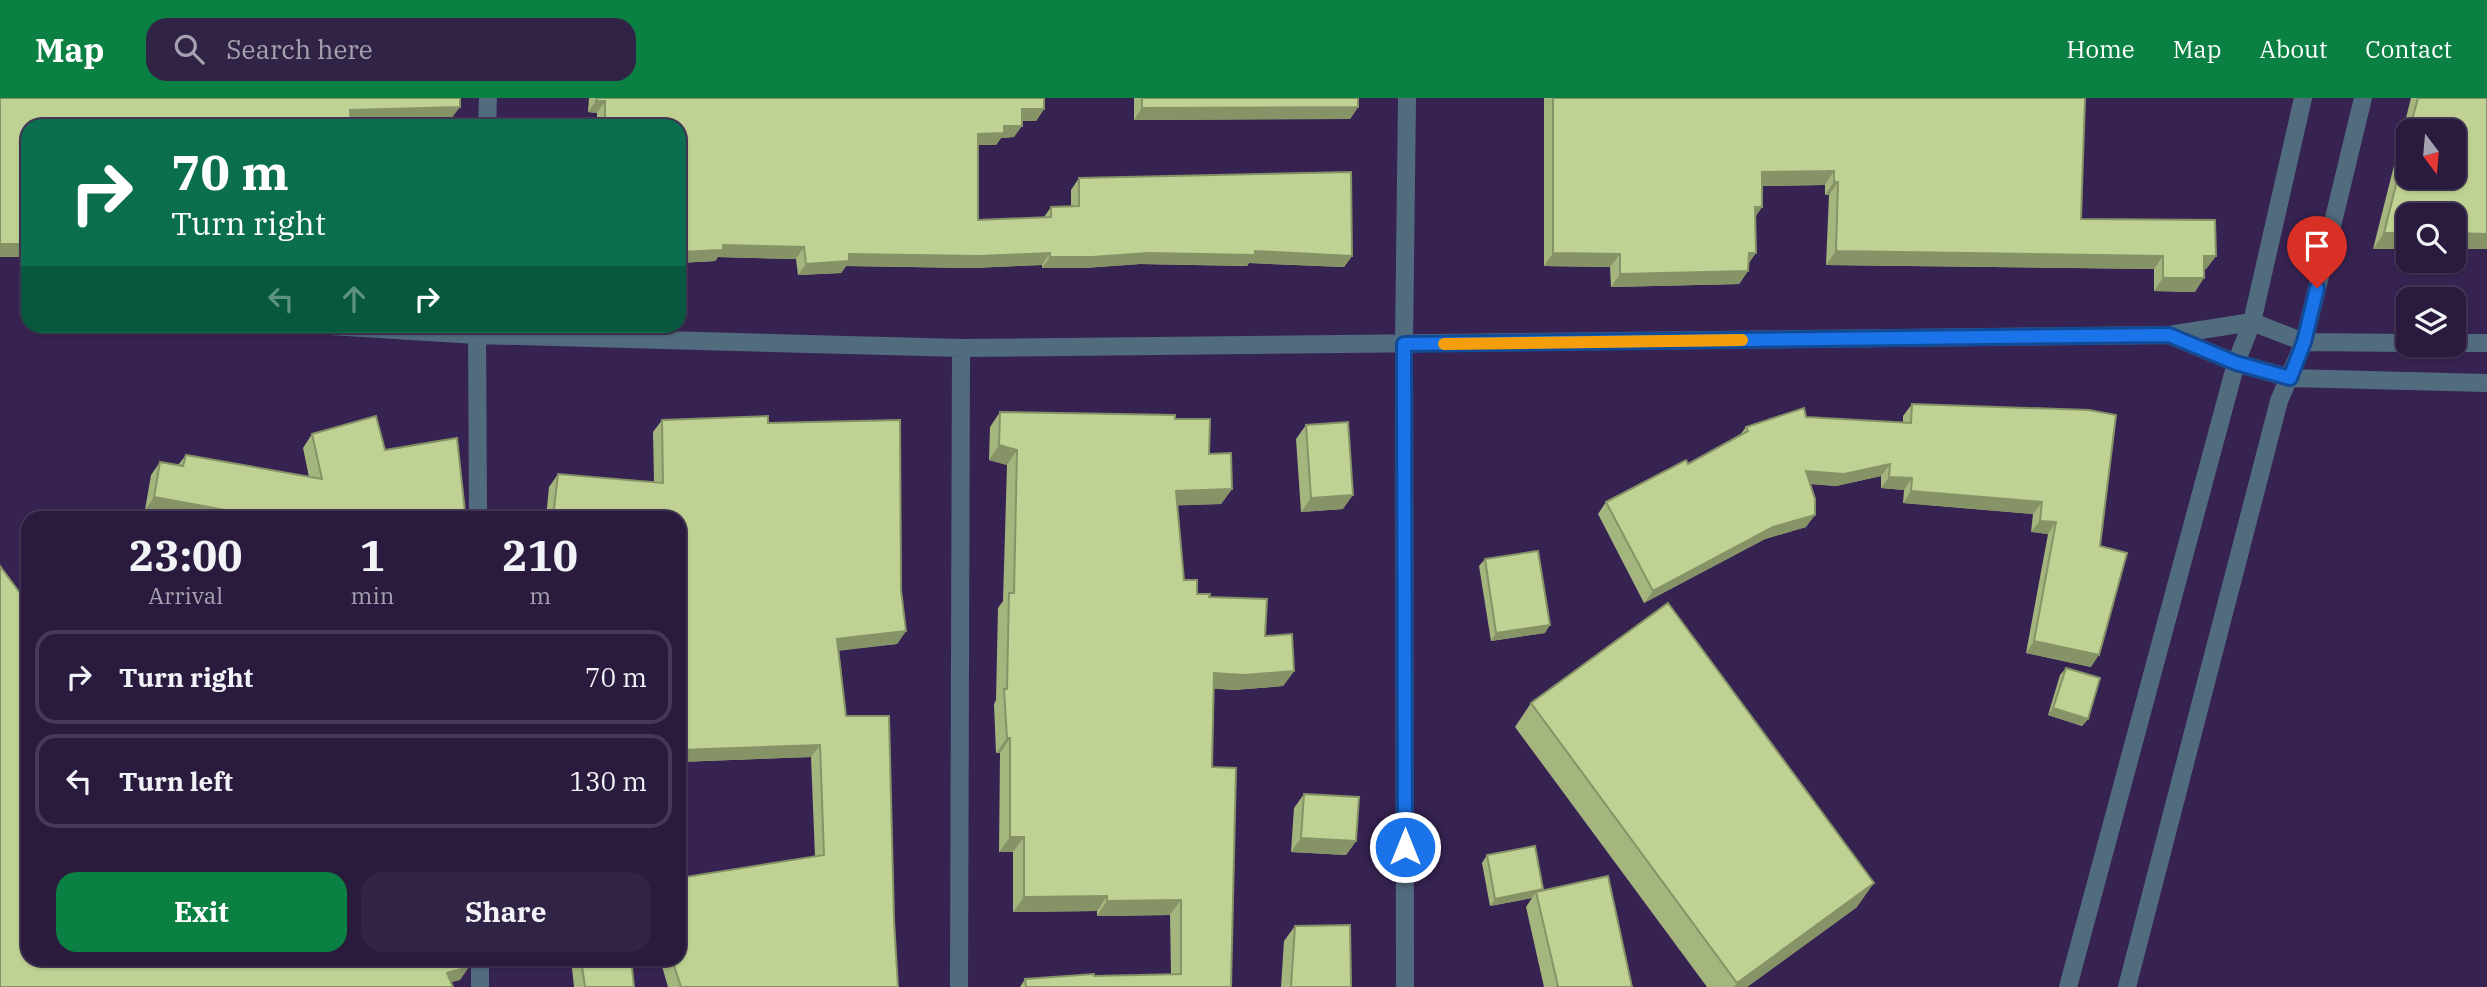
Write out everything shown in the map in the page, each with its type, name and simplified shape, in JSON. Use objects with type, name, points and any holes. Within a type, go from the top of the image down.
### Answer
[{"type":"street","points":[[486,119],[488,98]]},
{"type":"street","points":[[1405,987],[1404,344],[1407,98]]},
{"type":"street","points":[[2068,987],[2236,363],[2252,322],[2303,98]]},
{"type":"street","points":[[2127,987],[2279,401],[2304,342],[2363,98]]},
{"type":"street","points":[[558,333],[961,348],[2169,335],[2252,322],[2304,342],[2396,342]]},
{"type":"street","points":[[477,333],[478,511]]},
{"type":"street","points":[[2169,335],[2236,363],[2290,378],[2487,383]]},
{"type":"street","points":[[2466,343],[2487,343]]},
{"type":"street","points":[[959,987],[961,348]]},
{"type":"street","points":[[480,966],[480,987]]},
{"type":"building","points":[[0,98],[460,98],[460,107],[350,110],[351,119],[21,119],[21,244],[0,244]]},
{"type":"building","points":[[597,98],[1044,98],[1044,109],[1022,109],[1022,126],[1004,126],[1004,133],[978,134],[978,220],[1051,217],[1051,207],[1079,206],[1079,178],[1351,172],[1352,256],[1255,251],[1255,255],[1148,253],[1092,257],[1050,257],[1050,253],[980,256],[849,254],[849,261],[806,264],[804,247],[723,245],[723,250],[686,252],[686,119],[605,119],[605,101],[596,101]]},
{"type":"building","points":[[1142,98],[1358,98],[1358,107],[1142,108]]},
{"type":"building","points":[[1553,98],[2085,98],[2081,219],[2215,220],[2216,256],[2204,256],[2204,278],[2163,278],[2163,256],[1836,251],[1838,182],[1834,182],[1834,171],[1762,172],[1762,207],[1755,207],[1756,253],[1749,253],[1748,271],[1620,274],[1620,254],[1553,253]]},
{"type":"building","points":[[2418,98],[2487,98],[2487,234],[2466,233],[2466,203],[2396,203],[2396,233],[2384,233],[2396,185],[2396,189],[2466,189],[2466,119],[2412,119]]},
{"type":"building","points":[[1912,404],[2089,410],[2116,415],[2100,546],[2127,553],[2099,655],[2034,641],[2056,522],[2040,521],[2042,502],[1911,491],[1912,478],[1889,477],[1890,464],[1844,474],[1806,471],[1815,499],[1815,515],[1773,527],[1653,591],[1606,502],[1686,460],[1688,464],[1748,431],[1746,427],[1804,408],[1806,417],[1911,423]]},
{"type":"building","points":[[1000,412],[1175,415],[1175,419],[1210,419],[1209,454],[1231,453],[1232,489],[1176,491],[1184,580],[1197,580],[1197,594],[1210,594],[1209,597],[1267,599],[1265,636],[1292,634],[1294,671],[1244,675],[1214,673],[1212,767],[1236,768],[1231,987],[1026,987],[1025,979],[1094,974],[1181,974],[1181,900],[1107,901],[1107,896],[1024,897],[1024,837],[1010,837],[1010,738],[1007,738],[1004,689],[1007,689],[1009,593],[1014,593],[1017,450],[999,445]]},
{"type":"building","points":[[376,416],[385,450],[457,438],[465,511],[231,511],[154,497],[160,462],[183,466],[186,455],[322,479],[312,434]]},
{"type":"building","points":[[768,416],[768,423],[900,420],[901,590],[906,631],[837,639],[846,716],[889,716],[898,987],[681,987],[674,966],[686,966],[686,877],[824,855],[820,745],[686,750],[686,511],[554,511],[558,474],[663,483],[662,420]]},
{"type":"building","points":[[1348,422],[1353,495],[1311,498],[1306,425]]},
{"type":"building","points":[[1538,551],[1550,625],[1496,633],[1485,559]]},
{"type":"building","points":[[0,566],[21,592],[21,966],[469,967],[447,973],[453,987],[0,987]]},
{"type":"building","points":[[1668,603],[1874,883],[1737,983],[1531,703]]},
{"type":"building","points":[[2066,668],[2100,678],[2088,719],[2053,708]]},
{"type":"building","points":[[1304,794],[1359,797],[1356,841],[1301,838]]},
{"type":"building","points":[[1535,846],[1543,889],[1495,899],[1487,855]]},
{"type":"building","points":[[1608,876],[1632,987],[1556,987],[1558,986],[1536,892]]},
{"type":"building","points":[[1350,925],[1351,987],[1291,987],[1295,926]]},
{"type":"building","points":[[582,966],[632,966],[634,987],[585,987]]},
{"type":"slow traffic","points":[[1444,344],[1742,340]]},
{"type":"route","points":[[1405,847],[1404,344],[2169,335],[2236,363],[2290,378],[2304,342],[2317,288]]}]
